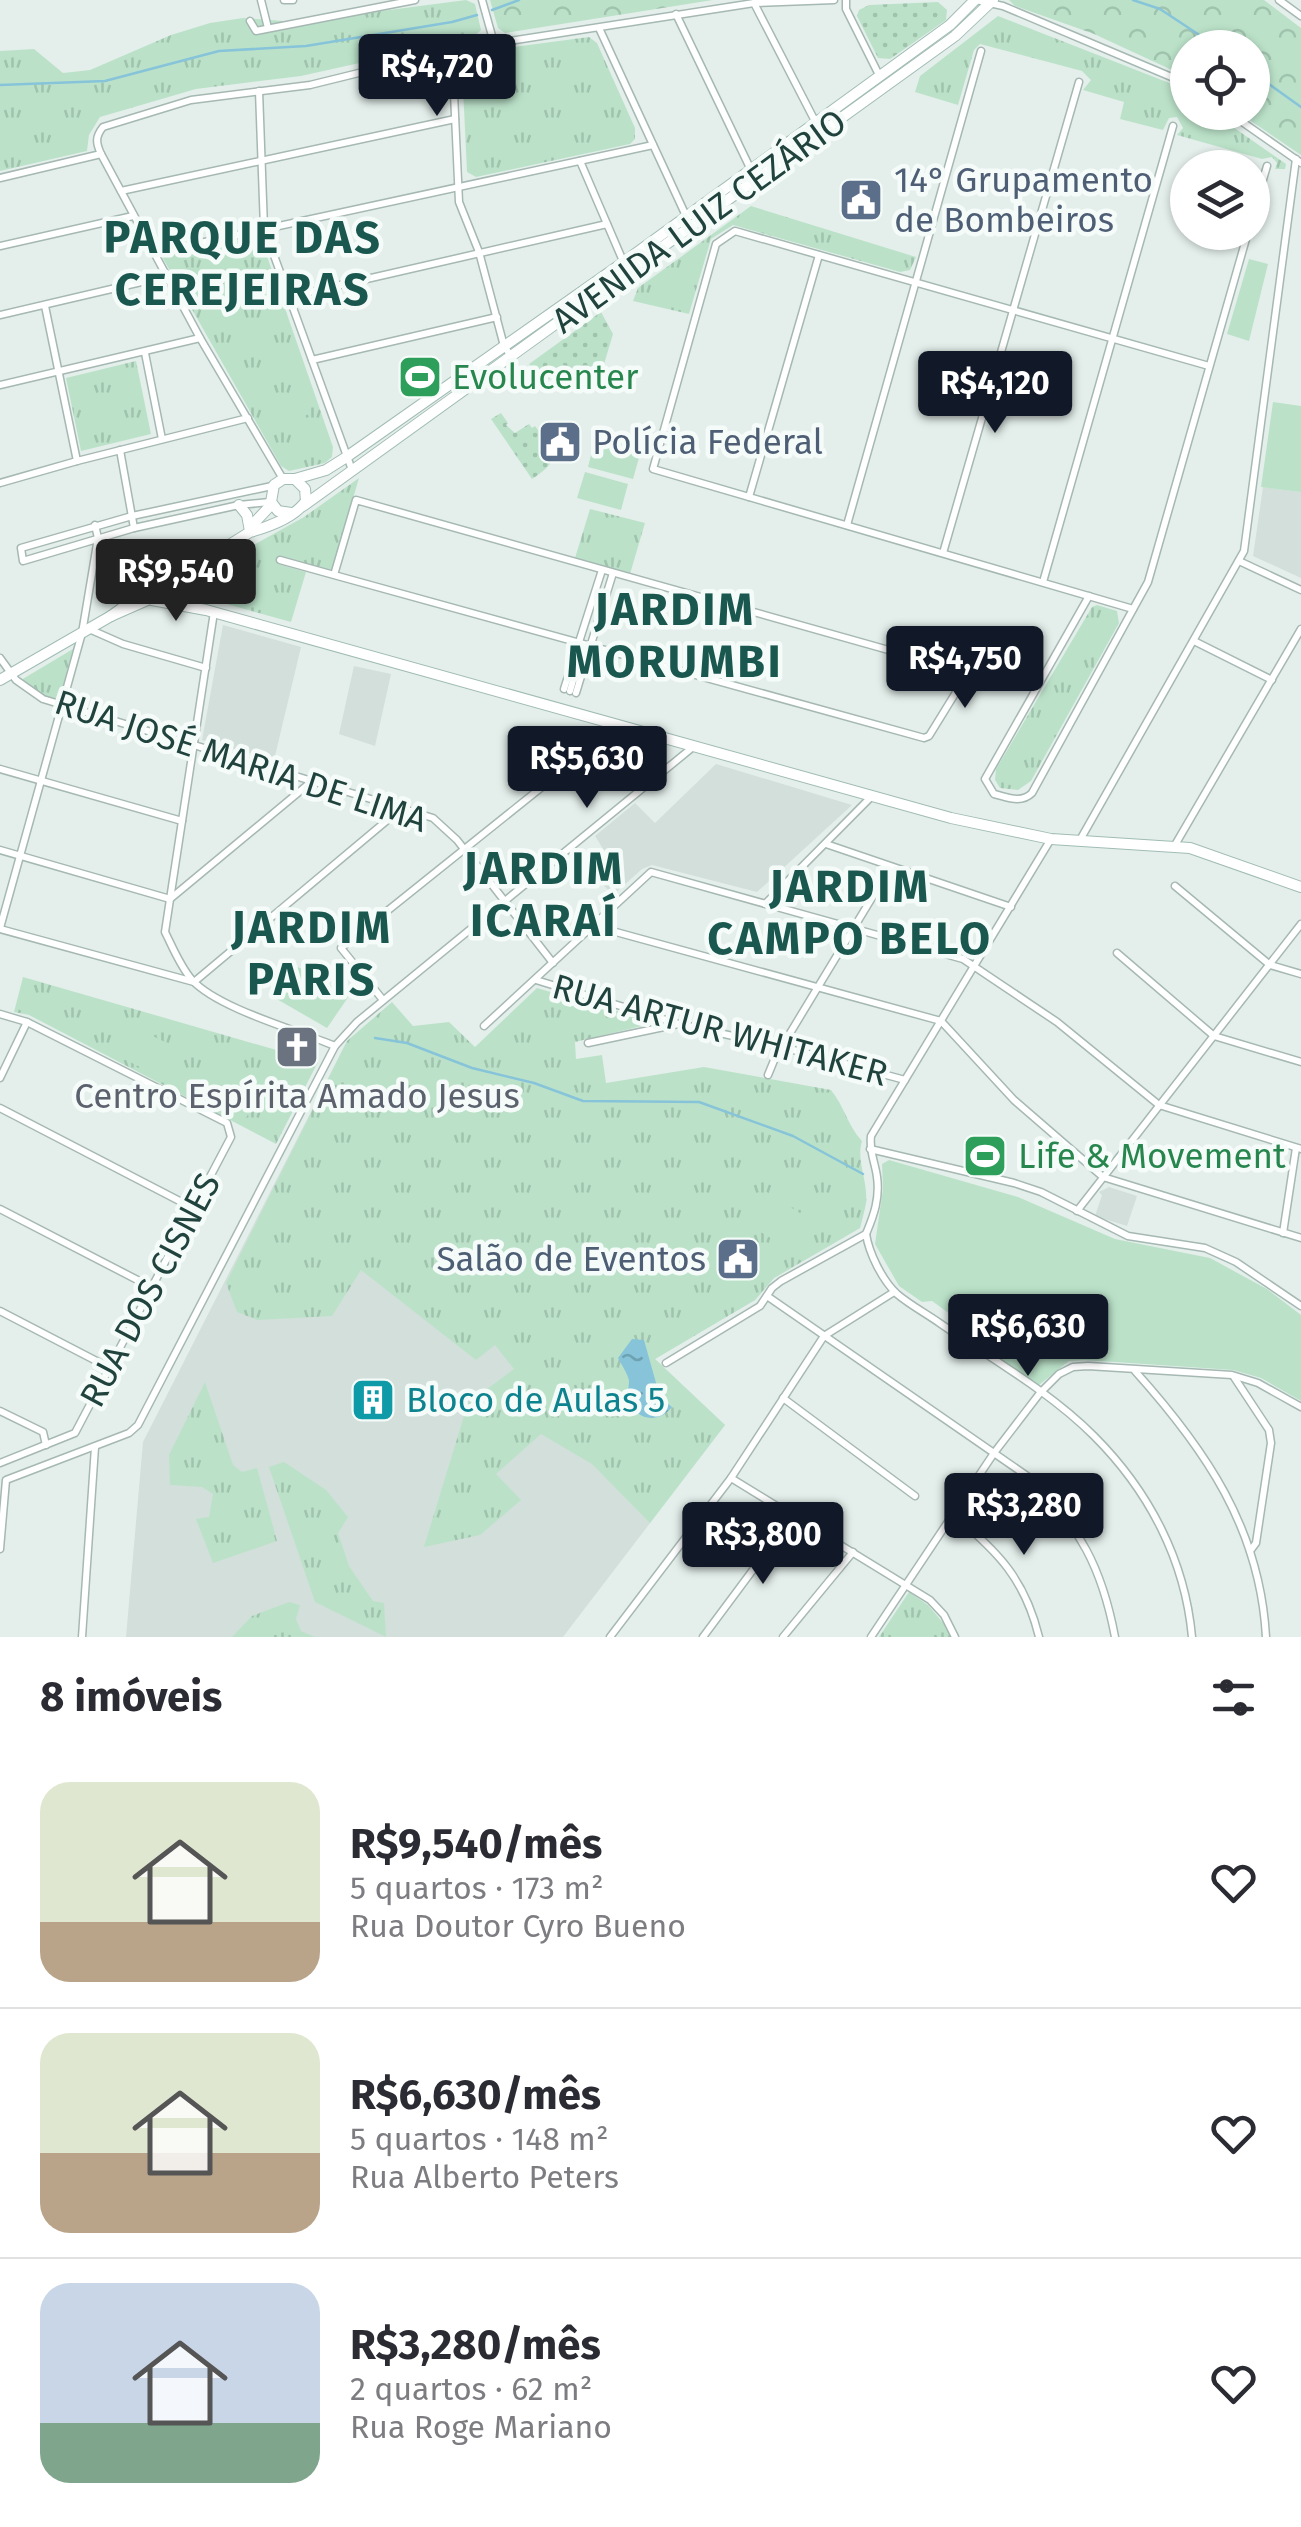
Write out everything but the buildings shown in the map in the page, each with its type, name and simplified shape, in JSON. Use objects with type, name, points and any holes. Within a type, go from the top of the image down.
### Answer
[{"type":"street","points":[[260,0],[268,28]]},
{"type":"street","points":[[284,0],[293,0]]},
{"type":"street","points":[[250,22],[256,31],[378,4],[415,0]]},
{"type":"street","points":[[482,0],[494,44]]},
{"type":"street","points":[[284,481],[133,216],[96,144],[97,134],[114,121],[191,100],[310,85],[452,50],[754,2],[834,0]]},
{"type":"street","points":[[846,0],[846,10],[882,81]]},
{"type":"street","points":[[976,0],[992,1],[1170,76]]},
{"type":"street","name":"AVENIDA LUIZ CEZÁRIO","points":[[303,506],[626,266],[756,180],[784,152],[882,81],[976,0]]},
{"type":"street","points":[[1279,0],[1301,16]]},
{"type":"street","name":"AVENIDA LUIZ CEZÁRIO","points":[[882,81],[955,36],[992,1]]},
{"type":"street","points":[[754,2],[818,127]]},
{"type":"street","points":[[676,14],[756,180]]},
{"type":"street","points":[[599,28],[689,221]]},
{"type":"street","points":[[452,50],[459,202],[479,252],[508,351]]},
{"type":"street","points":[[847,525],[981,51]]},
{"type":"street","points":[[943,553],[1079,82]]},
{"type":"street","points":[[258,91],[264,228],[352,470]]},
{"type":"street","points":[[121,191],[455,120]]},
{"type":"street","points":[[1043,582],[1172,130]]},
{"type":"street","points":[[1080,840],[1240,561],[1298,161],[1254,130]]},
{"type":"street","points":[[154,253],[654,145]]},
{"type":"street","name":"AVENIDA LUIZ CEZÁRIO","points":[[689,221],[750,168],[784,152]]},
{"type":"street","points":[[0,178],[101,154]]},
{"type":"street","points":[[580,161],[626,266]]},
{"type":"street","points":[[0,246],[133,216]]},
{"type":"street","points":[[288,297],[607,224]]},
{"type":"street","points":[[1133,608],[653,469],[716,244],[734,231],[1210,366]]},
{"type":"street","points":[[1089,596],[985,779],[994,794],[1016,800],[1027,798],[1036,786],[1148,582],[1243,250]]},
{"type":"street","points":[[749,497],[819,254]]},
{"type":"street","points":[[0,315],[167,276]]},
{"type":"street","points":[[45,306],[77,460]]},
{"type":"street","points":[[312,360],[496,317]]},
{"type":"street","points":[[0,386],[200,338]]},
{"type":"street","name":"AVENIDA LUIZ CEZÁRIO","points":[[284,481],[326,470],[508,351]]},
{"type":"street","points":[[145,352],[162,439]]},
{"type":"street","points":[[0,483],[248,418]]},
{"type":"street","points":[[120,450],[134,528]]},
{"type":"street","points":[[0,680],[252,530],[284,481]]},
{"type":"street","points":[[252,530],[262,530],[303,506],[305,489],[284,481],[95,525],[22,548],[23,562],[134,528],[239,505],[272,503]]},
{"type":"street","points":[[280,560],[334,575],[579,643],[924,738],[966,676],[963,671],[356,500],[334,575]]},
{"type":"street","points":[[272,503],[278,511],[290,514]]},
{"type":"street","points":[[239,505],[248,515],[252,530]]},
{"type":"street","points":[[95,525],[98,538],[85,631],[0,929],[194,982],[255,1015],[335,1046]]},
{"type":"street","points":[[1240,561],[1301,590]]},
{"type":"street","points":[[602,570],[579,643],[570,691],[574,677],[583,670],[613,573]]},
{"type":"street","points":[[156,590],[210,611],[871,797],[1051,838],[1176,845],[1301,887]]},
{"type":"street","points":[[156,590],[210,611]]},
{"type":"street","points":[[593,598],[604,602]]},
{"type":"street","points":[[194,982],[165,932],[206,668],[210,611]]},
{"type":"street","points":[[1176,845],[1301,629]]},
{"type":"street","points":[[85,631],[206,668]]},
{"type":"street","points":[[1194,641],[1272,680]]},
{"type":"street","name":"RUA JOSÉ MARIA DE LIMA","points":[[0,658],[28,691],[61,706],[404,807],[444,826],[553,962]]},
{"type":"street","points":[[383,1000],[341,948],[618,726]]},
{"type":"street","points":[[0,1549],[6,1480],[129,1433],[138,1425],[335,1046],[383,1000],[693,747]]},
{"type":"street","points":[[0,769],[182,821]]},
{"type":"street","points":[[170,900],[312,782]]},
{"type":"street","points":[[765,904],[871,797]]},
{"type":"street","points":[[194,982],[404,807]]},
{"type":"street","points":[[666,1363],[760,1306],[781,1281],[866,1234],[878,1191],[871,1136],[1051,838]]},
{"type":"street","points":[[826,844],[1011,907]]},
{"type":"street","points":[[0,850],[170,900]]},
{"type":"street","points":[[768,1075],[890,868]]},
{"type":"street","points":[[484,1026],[650,872],[975,965],[1056,1022],[1160,1106],[1299,1149],[1283,1233]]},
{"type":"street","points":[[1176,886],[1270,964],[1301,974]]},
{"type":"street","points":[[1076,1212],[1301,924]]},
{"type":"street","points":[[592,926],[941,1022],[1014,1100],[1104,1177],[1301,1238]]},
{"type":"street","points":[[1117,954],[1214,1036],[1301,1062]]},
{"type":"street","name":"RUA ARTUR WHITAKER","points":[[534,980],[679,1024],[906,1080]]},
{"type":"street","points":[[0,1014],[27,1022],[0,1078]]},
{"type":"street","name":"RUA DOS CISNES","points":[[0,1463],[75,1433],[231,1137],[227,1123],[27,1022]]},
{"type":"street","points":[[588,1044],[679,1024]]},
{"type":"street","points":[[0,1108],[193,1208]]},
{"type":"street","points":[[870,1149],[1014,1183],[1128,1236],[1205,1248],[1236,1262],[1301,1306]]},
{"type":"street","points":[[0,1208],[151,1287]]},
{"type":"street","points":[[866,1234],[873,1257],[894,1292],[1040,1392],[1092,1434],[1145,1497],[1164,1531],[1180,1575],[1192,1637]]},
{"type":"street","points":[[610,1637],[731,1478],[824,1336],[894,1292]]},
{"type":"street","points":[[766,1296],[1030,1478],[1073,1524],[1094,1562],[1108,1598],[1115,1637]]},
{"type":"street","points":[[0,1311],[108,1367]]},
{"type":"street","points":[[871,1637],[994,1453],[1040,1392],[1059,1374],[1073,1367],[1232,1374],[1258,1383],[1301,1407]]},
{"type":"street","points":[[1135,1370],[1182,1423],[1225,1490],[1250,1552],[1266,1637]]},
{"type":"street","points":[[1232,1374],[1269,1430],[1271,1442],[1256,1543],[1250,1552]]},
{"type":"street","points":[[783,1398],[916,1496]]},
{"type":"street","points":[[0,1411],[43,1432],[46,1445]]},
{"type":"street","points":[[82,1637],[95,1447]]},
{"type":"street","points":[[731,1478],[908,1586],[937,1607],[956,1637]]},
{"type":"street","points":[[954,1515],[991,1546],[1012,1571],[1032,1607],[1039,1637]]},
{"type":"street","points":[[703,1637],[794,1516]]},
{"type":"street","points":[[784,1637],[853,1552]]},
{"type":"shaded area","points":[[1263,487],[1301,492],[1301,578],[1253,556]]},
{"type":"shaded area","points":[[223,625],[301,647],[274,760],[202,740]]},
{"type":"shaded area","points":[[354,666],[391,674],[375,746],[339,734]]},
{"type":"shaded area","points":[[716,764],[852,805],[757,892],[652,865],[613,895],[594,875],[610,860],[595,836],[635,803],[655,823]]},
{"type":"shaded area","points":[[345,1045],[867,1199],[860,1228],[774,1278],[755,1300],[655,1359],[725,1425],[563,1637],[126,1637],[143,1442]]},
{"type":"shaded area","points":[[1109,1187],[1137,1196],[1127,1226],[1095,1216],[1102,1195],[1099,1192]]},
{"type":"green space","points":[[466,0],[475,4],[481,30],[472,38],[301,76],[196,89],[100,117],[89,135],[87,151],[0,171],[0,51],[34,49],[63,73],[90,70],[171,35],[210,23],[243,18],[297,22]]},
{"type":"green space","points":[[490,0],[713,0],[505,33],[498,28]]},
{"type":"green space","points":[[1009,0],[1264,0],[1301,28],[1301,155],[1264,130],[1270,130],[1270,30],[1170,30],[1170,69],[1094,34],[1015,6]]},
{"type":"green space","points":[[938,2],[947,10],[946,20],[890,59],[878,58],[857,16],[859,10],[869,5]]},
{"type":"green space","points":[[998,16],[1170,83],[1170,118],[1163,130],[1120,119],[1124,102],[1083,90],[1091,80],[1082,71],[980,44],[974,50],[958,105],[915,92],[920,76]]},
{"type":"green space","points":[[589,37],[597,43],[635,128],[635,139],[630,144],[476,177],[467,172],[462,67],[469,53]]},
{"type":"green space","points":[[1181,130],[1237,130],[1266,150],[1230,150],[1177,135]]},
{"type":"green space","points":[[1270,153],[1286,164],[1285,169],[1275,169],[1277,163]]},
{"type":"green space","points":[[751,206],[916,257],[910,270],[900,272],[733,225],[711,239],[689,314],[633,301],[638,288]]},
{"type":"green space","points":[[259,233],[333,447],[332,457],[325,463],[289,471],[281,466],[161,255]]},
{"type":"green space","points":[[1249,259],[1268,264],[1249,341],[1227,334]]},
{"type":"green space","points":[[601,312],[613,334],[602,371],[577,385],[572,378],[577,375],[575,371],[569,374],[565,368],[543,383],[529,364]]},
{"type":"green space","points":[[136,361],[151,434],[81,451],[66,378]]},
{"type":"green space","points":[[299,389],[309,414],[271,431],[260,406]]},
{"type":"green space","points":[[1273,402],[1301,406],[1301,492],[1261,487]]},
{"type":"green space","points":[[501,413],[515,433],[529,424],[541,434],[548,429],[552,437],[554,458],[532,479],[491,419]]},
{"type":"green space","points":[[596,435],[642,447],[633,479],[588,467]]},
{"type":"green space","points":[[585,472],[628,484],[621,510],[577,498]]},
{"type":"green space","points":[[359,478],[332,571],[279,557],[278,564],[306,572],[291,622],[180,591],[210,569],[304,517]]},
{"type":"green space","points":[[590,509],[645,523],[630,574],[575,558]]},
{"type":"green space","points":[[1092,607],[1117,611],[1119,623],[1031,781],[1018,790],[1000,788],[995,780],[996,769]]},
{"type":"green space","points":[[73,649],[60,700],[45,696],[21,680]]},
{"type":"green space","points":[[298,967],[349,996],[327,1028],[275,998]]},
{"type":"green space","points":[[23,977],[318,1062],[276,1144],[29,1015],[14,1012]]},
{"type":"green space","points":[[537,988],[641,1018],[642,1026],[575,1042],[576,1059],[602,1055],[606,1083],[704,1067],[831,1090],[862,1141],[865,1208],[860,1228],[774,1278],[755,1300],[655,1359],[725,1425],[650,1523],[592,1464],[541,1434],[496,1474],[521,1500],[480,1535],[424,1547],[468,1403],[514,1369],[495,1345],[476,1360],[361,1270],[332,1316],[257,1320],[237,1312],[226,1283],[347,1041],[392,1002],[413,1026],[449,1022],[475,1047]]},
{"type":"green space","points":[[123,1021],[169,1044],[154,1074],[108,1051]]},
{"type":"green space","points":[[212,1064],[261,1090],[245,1120],[196,1093]]},
{"type":"green space","points":[[889,1160],[1018,1197],[1115,1239],[1210,1258],[1267,1289],[1301,1315],[1301,1401],[1261,1378],[1233,1370],[1085,1360],[1069,1361],[1039,1385],[993,1353],[993,1345],[932,1301],[922,1302],[899,1286],[875,1244],[883,1189],[882,1164]]},
{"type":"green space","points":[[765,1191],[819,1225],[799,1256],[745,1222]]},
{"type":"green space","points":[[205,1382],[233,1465],[242,1472],[257,1468],[277,1541],[213,1563],[196,1519],[209,1517],[213,1494],[202,1487],[170,1485],[169,1455]]},
{"type":"green space","points":[[284,1462],[326,1490],[348,1517],[338,1533],[349,1566],[373,1601],[384,1603],[386,1637],[315,1602],[269,1467]]},
{"type":"green space","points":[[909,1592],[928,1605],[955,1637],[879,1637]]},
{"type":"green space","points":[[289,1602],[300,1605],[296,1619],[301,1631],[315,1637],[232,1637],[252,1616]]},
{"type":"water","points":[[632,1339],[644,1340],[660,1397],[672,1407],[654,1418],[635,1411],[628,1398],[628,1378],[618,1358]]},
{"type":"waterway","points":[[492,10],[519,0]]},
{"type":"waterway","points":[[1133,0],[1160,9],[1192,30]]},
{"type":"waterway","points":[[0,85],[105,81],[219,51],[306,46],[477,15]]},
{"type":"waterway","points":[[1270,85],[1301,107]]},
{"type":"waterway","points":[[375,1038],[407,1043],[472,1068],[534,1083],[583,1101],[699,1102],[793,1136],[863,1174]]},
{"type":"place","name":"14° Grupamento de Bombeiros","points":[[861,200]]},
{"type":"place","name":"Evolucenter","points":[[420,377]]},
{"type":"place","name":"Polícia Federal","points":[[560,442]]},
{"type":"place","name":"Centro Espírita Amado Jesus","points":[[297,1047]]},
{"type":"place","name":"Life & Movement","points":[[985,1156]]},
{"type":"place","name":"Salão de Eventos","points":[[738,1259]]},
{"type":"place","name":"Bloco de Aulas 5","points":[[373,1400]]},
{"type":"district","name":"PARQUE DAS CEREJEIRAS","points":[[243,264]]},
{"type":"district","name":"JARDIM MORUMBI","points":[[675,636]]},
{"type":"district","name":"JARDIM ICARAÍ","points":[[544,895]]},
{"type":"district","name":"JARDIM CAMPO BELO","points":[[850,913]]},
{"type":"district","name":"JARDIM PARIS","points":[[312,954]]}]
